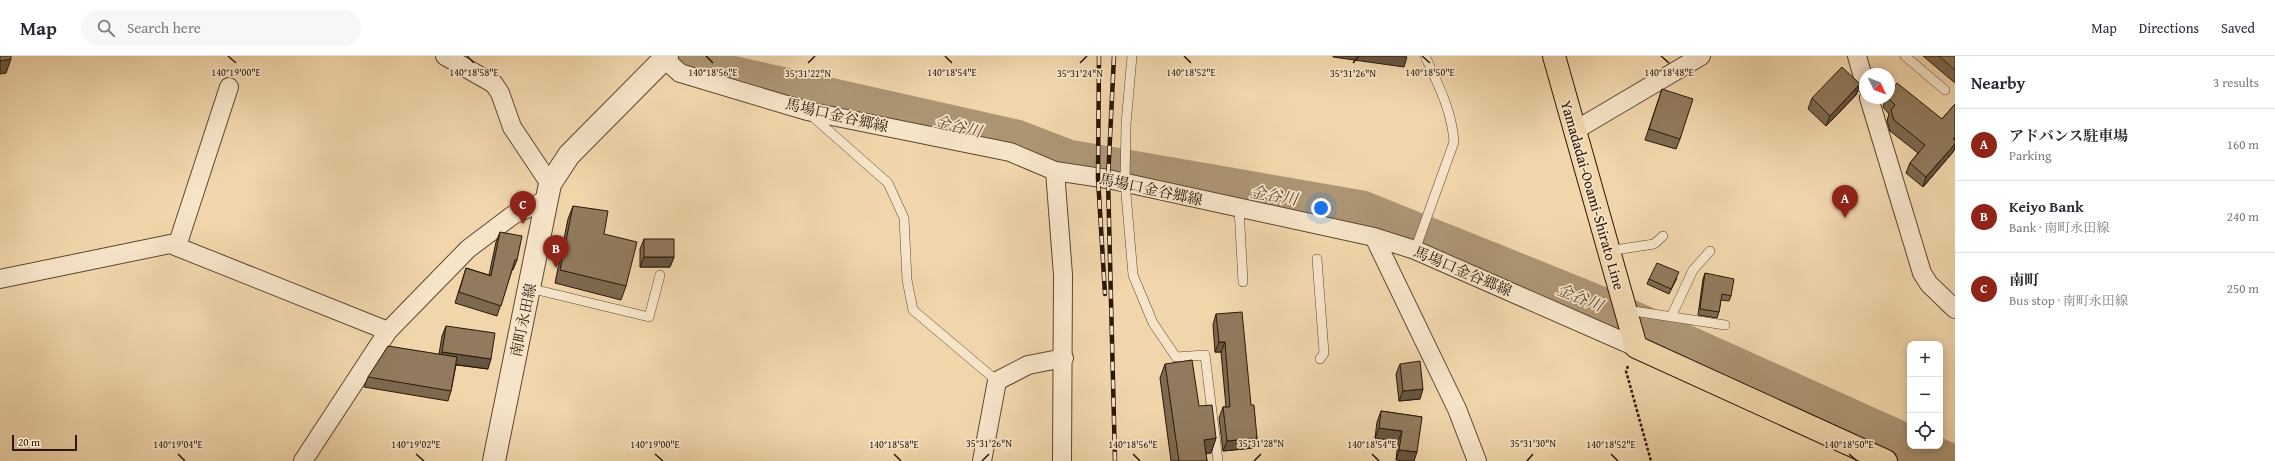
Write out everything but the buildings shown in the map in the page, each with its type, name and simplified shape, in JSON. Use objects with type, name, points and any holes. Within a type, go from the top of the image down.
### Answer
[{"type":"main road","name":"Yamadadai-Ooami-Shirato Line","points":[[1554,56],[1636,347]]},
{"type":"main road","points":[[1636,347],[1886,461]]},
{"type":"street","points":[[303,461],[388,331],[468,249],[512,215],[548,192],[512,127],[500,93],[494,84],[445,56]]},
{"type":"street","points":[[1574,131],[1701,56]]},
{"type":"street","points":[[1857,56],[1860,68]]},
{"type":"street","name":"南町永田線","points":[[494,461],[548,192],[569,154],[664,57]]},
{"type":"street","name":"馬場口金谷郷線","points":[[664,57],[680,74],[807,111],[1010,152],[1055,171],[1124,182],[1374,238],[1415,250],[1636,347]]},
{"type":"street","points":[[177,246],[230,87]]},
{"type":"street","points":[[1871,104],[1922,273],[1929,284],[1955,309]]},
{"type":"street","points":[[1055,171],[1063,275],[1064,358],[1062,461]]},
{"type":"street","points":[[1374,238],[1457,409],[1477,461]]},
{"type":"street","points":[[0,279],[170,244],[388,331]]},
{"type":"street","points":[[982,461],[997,381],[1028,365],[1064,358]]},
{"type":"lane","points":[[1132,56],[1126,124],[1124,182],[1133,275],[1153,323],[1176,357],[1205,355],[1218,461]]},
{"type":"lane","points":[[1415,250],[1454,142],[1453,125],[1448,109],[1426,56]]},
{"type":"lane","points":[[1905,56],[1945,90]]},
{"type":"lane","points":[[807,111],[888,183],[904,218],[907,280],[913,310],[997,381]]},
{"type":"lane","points":[[1239,208],[1243,282]]},
{"type":"lane","points":[[1608,251],[1654,244],[1663,236]]},
{"type":"lane","points":[[1671,317],[1694,270],[1710,252]]},
{"type":"lane","points":[[1317,259],[1324,353],[1320,359]]},
{"type":"lane","points":[[529,288],[649,317],[660,275]]},
{"type":"lane","points":[[1625,310],[1725,325]]},
{"type":"path","points":[[1636,347],[1626,371],[1651,461]]},
{"type":"waterway","name":"金谷川","points":[[679,56],[691,66],[1016,139],[1068,159],[1362,210],[1601,306],[1907,444]]},
{"type":"waterway","name":"金谷川","points":[[1920,449],[1946,461]]},
{"type":"railway","points":[[1099,56],[1098,178],[1105,294]]},
{"type":"railway","points":[[1114,56],[1108,179],[1115,461]]},
{"type":"place","name":"アドバンス駐車場","points":[[1845,218]]},
{"type":"place","name":"南町","points":[[523,224]]},
{"type":"place","name":"Keiyo Bank","points":[[556,268]]}]
